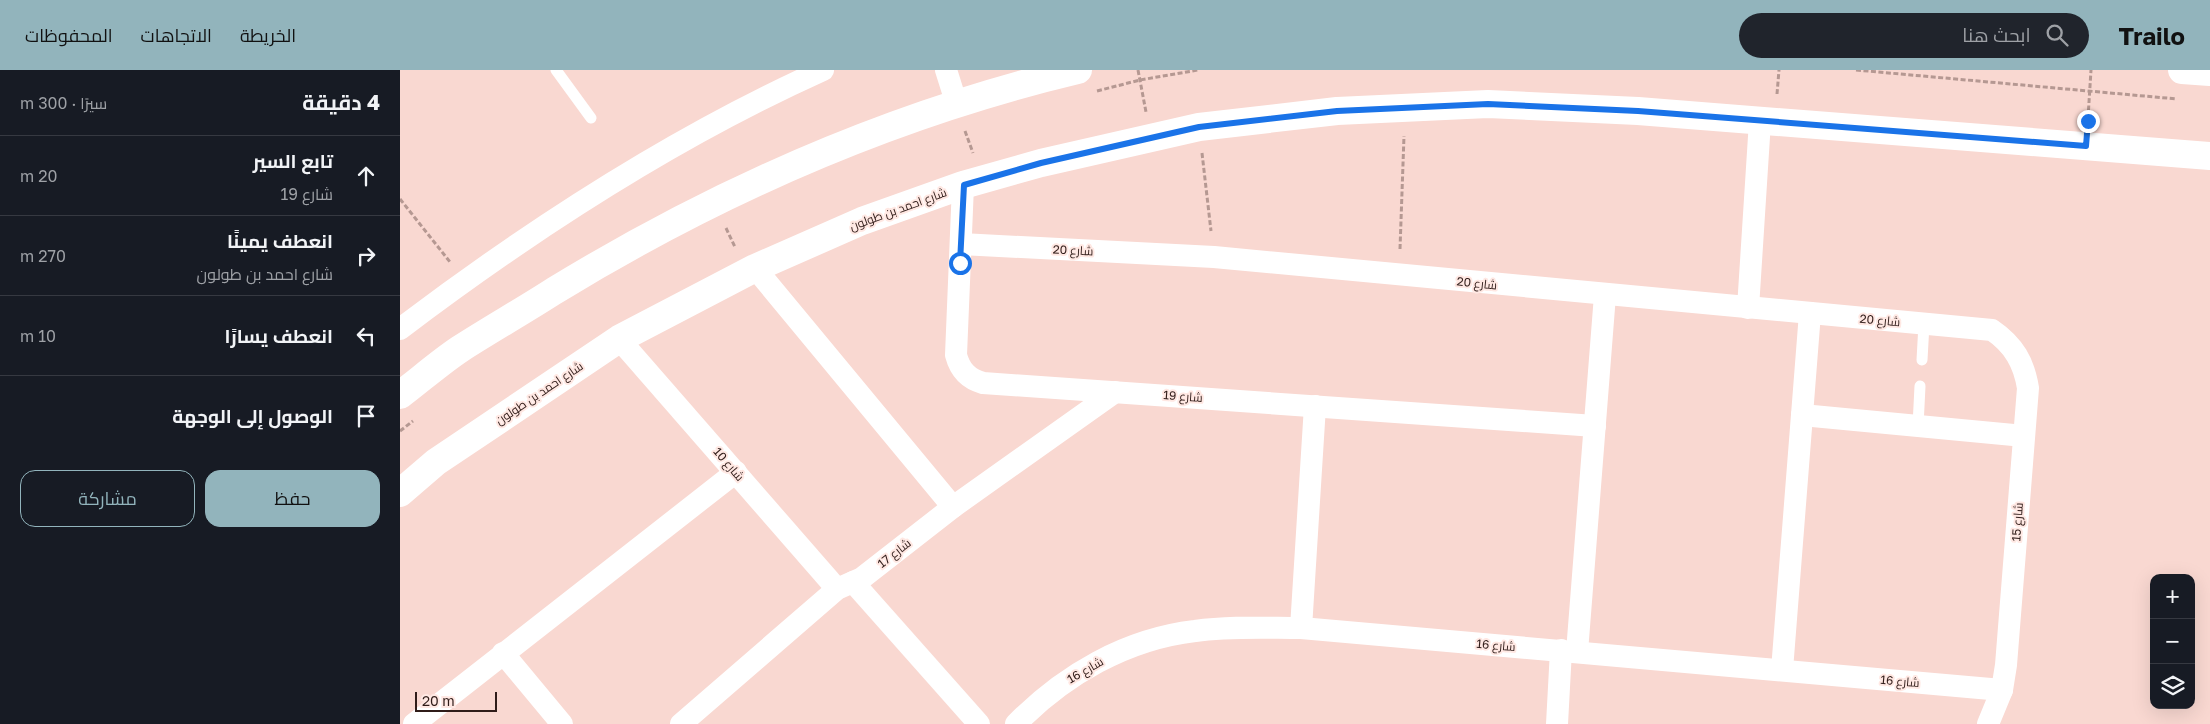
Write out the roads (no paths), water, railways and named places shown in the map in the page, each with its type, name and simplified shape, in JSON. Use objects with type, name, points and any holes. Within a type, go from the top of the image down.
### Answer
[{"type":"street","points":[[400,329],[464,280],[573,206],[687,138],[823,70]]},
{"type":"street","points":[[946,70],[957,104]]},
{"type":"street","points":[[400,396],[459,350],[612,256],[744,188],[874,133],[1013,85],[1086,81]]},
{"type":"street","name":"شارع احمد بن طولون","points":[[400,493],[436,462],[619,339],[751,270],[862,221],[964,185],[1041,163],[1199,127],[1337,111],[1488,104],[1638,111],[2210,156]]},
{"type":"street","points":[[1748,308],[1760,121]]},
{"type":"street","name":"شارع 19","points":[[964,185],[956,355],[962,371],[983,383],[1595,426]]},
{"type":"street","name":"شارع 20","points":[[961,244],[1214,257],[1992,330]]},
{"type":"street","points":[[751,270],[953,507]]},
{"type":"street","points":[[1557,724],[1569,651],[1595,426],[1605,295]]},
{"type":"street","points":[[1782,670],[1810,313]]},
{"type":"street","name":"شارع 15","points":[[1988,724],[2002,690],[2006,665],[2028,388],[2026,375],[2014,349],[1992,330]]},
{"type":"street","name":"شارع 10","points":[[619,339],[736,472],[979,724]]},
{"type":"street","name":"شارع 17","points":[[680,724],[845,586],[868,574],[953,507],[1115,392]]},
{"type":"street","points":[[1301,628],[1315,406]]},
{"type":"street","points":[[1802,415],[2024,436]]},
{"type":"street","points":[[414,724],[736,472]]},
{"type":"street","name":"شارع 16","points":[[1016,724],[1053,690],[1085,668],[1120,651],[1156,639],[1194,631],[1232,628],[1301,628],[2002,690]]},
{"type":"street","points":[[503,653],[562,724]]},
{"type":"lane","points":[[556,70],[591,118]]},
{"type":"lane","points":[[1922,360],[1924,324]]},
{"type":"lane","points":[[1918,426],[1920,386]]}]
